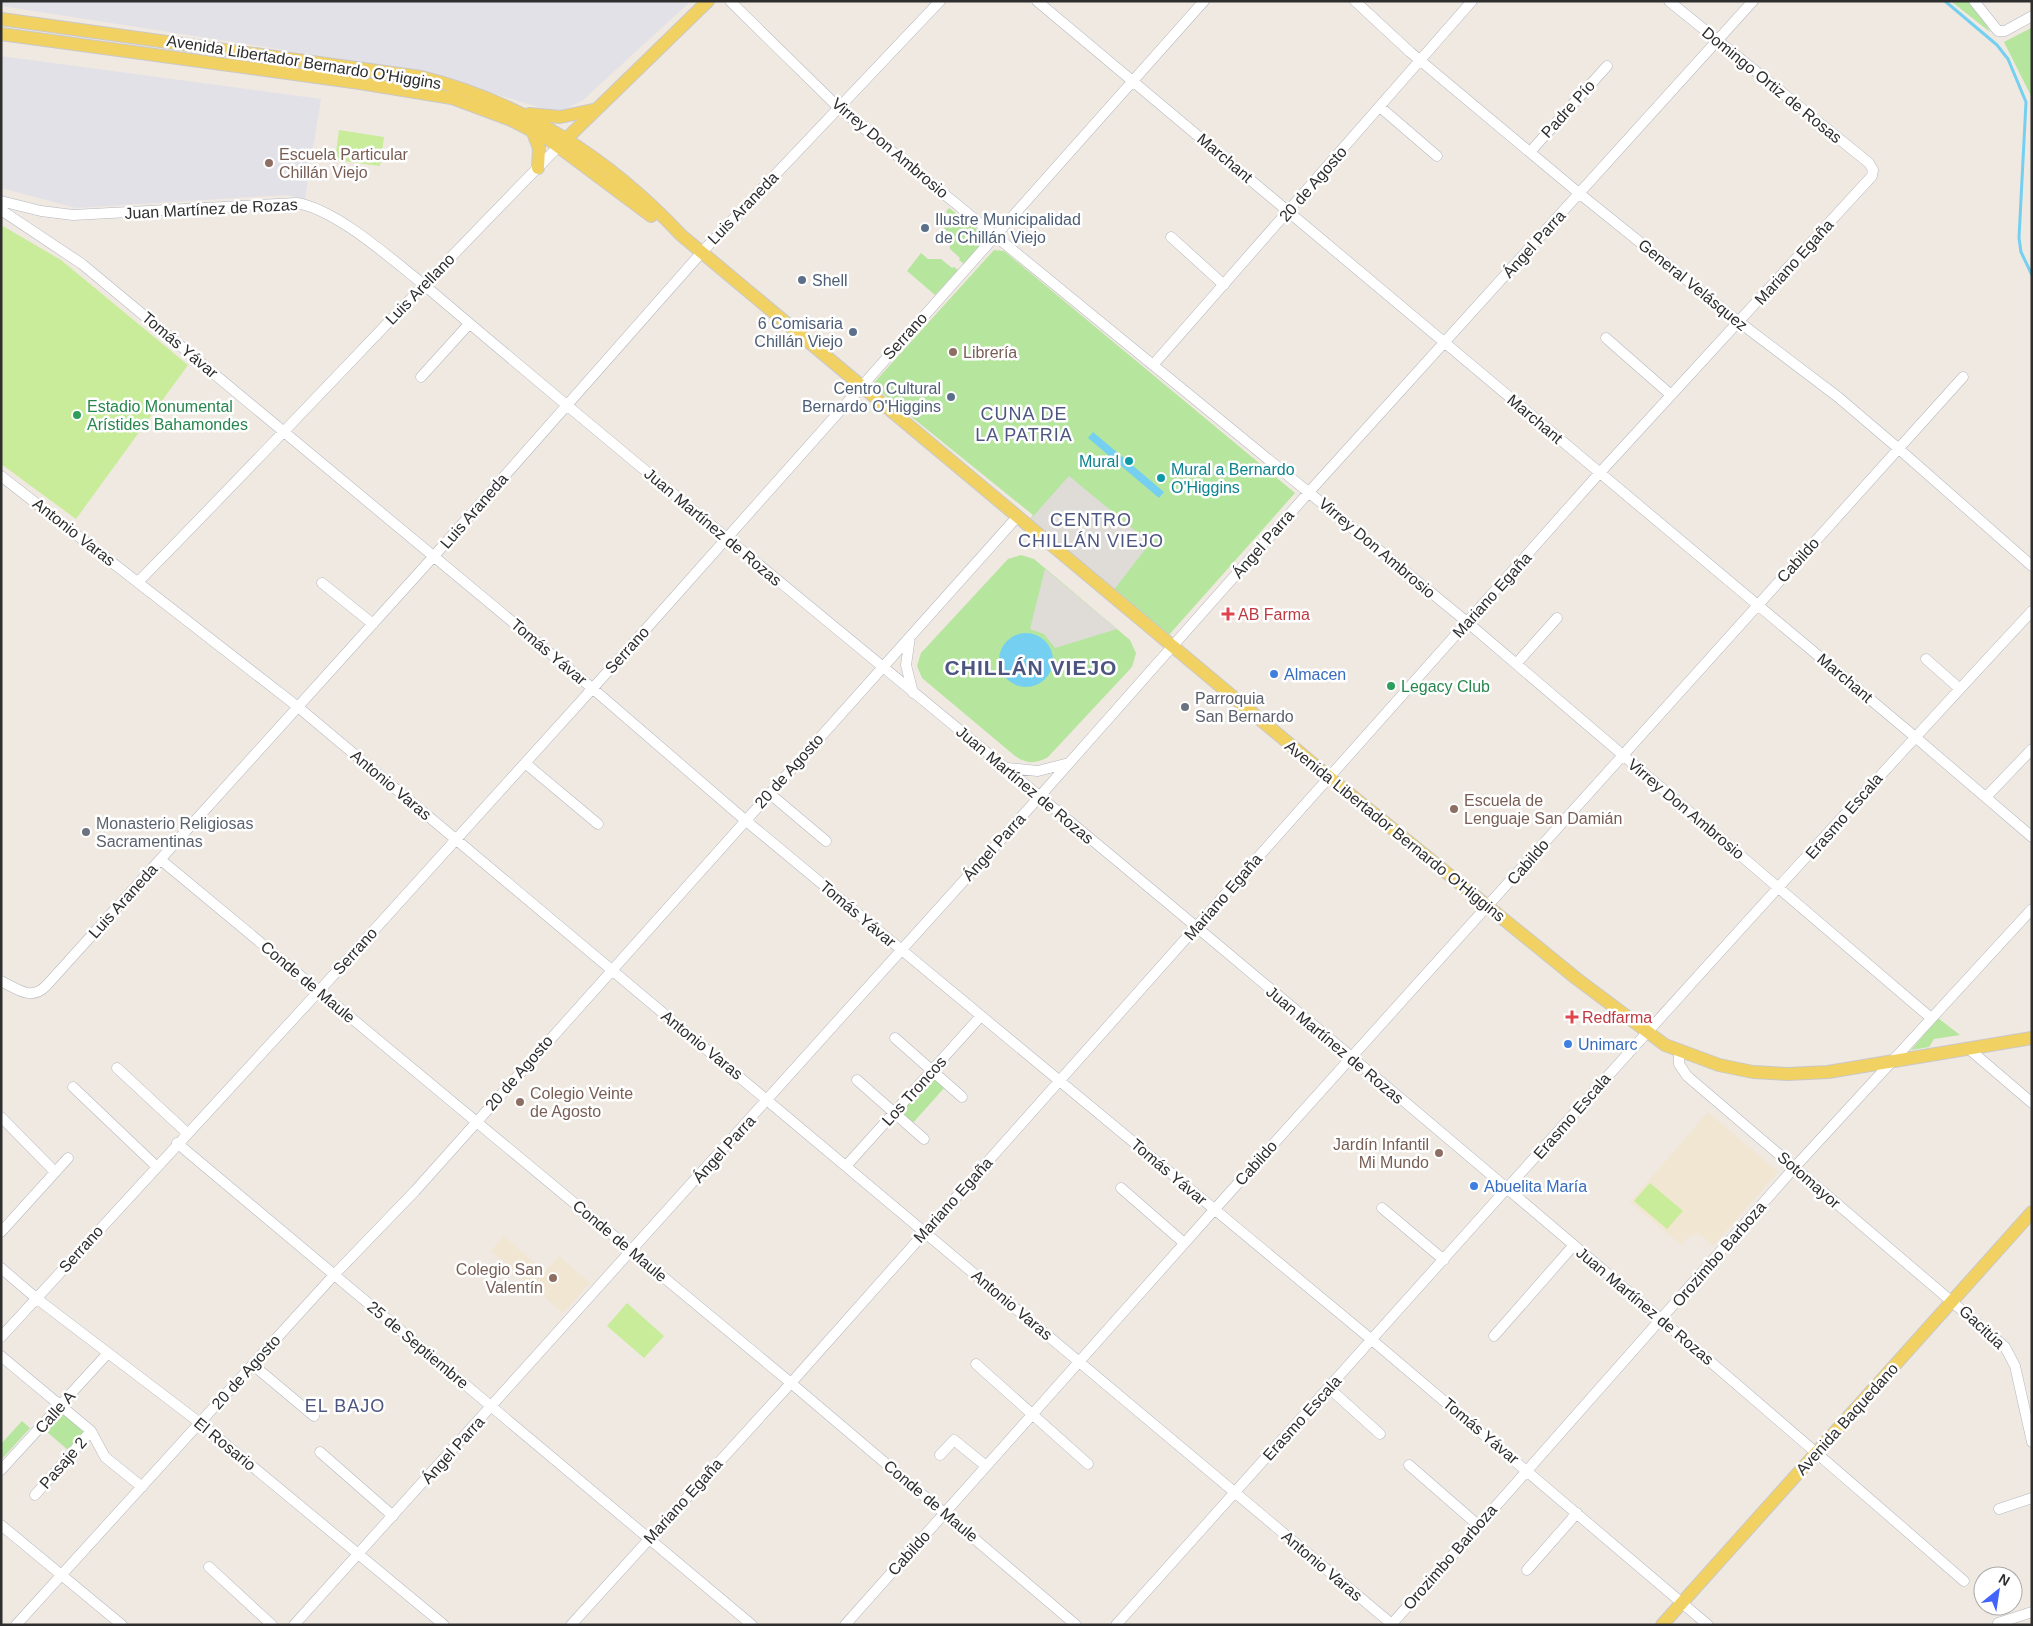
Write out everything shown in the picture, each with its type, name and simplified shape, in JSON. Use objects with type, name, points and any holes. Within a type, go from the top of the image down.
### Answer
[{"type":"main road","name":"Luis Arellano","points":[[563,143],[595,109],[708,1]]},
{"type":"main road","name":"Avenida Libertador Bernardo O'Higgins","points":[[1,19],[406,74],[455,86],[516,110],[563,143],[650,215],[681,235],[702,252],[1172,647],[1488,907],[1646,1033],[1679,1052],[1736,1069],[1788,1074],[1828,1072],[1893,1059],[2032,1038]]},
{"type":"main road","name":"Avenida Libertador Bernardo O'Higgins","points":[[1,34],[430,94],[470,104],[563,143]]},
{"type":"main road","points":[[516,110],[538,116],[560,117],[595,109]]},
{"type":"main road","points":[[532,130],[539,148],[538,168]]},
{"type":"main road","name":"Avenida Baquedano","points":[[1662,1625],[2032,1212]]},
{"type":"street","name":"Virrey Don Ambrosio","points":[[730,1],[839,108],[1467,622],[1932,1018]]},
{"type":"street","name":"Luis Araneda","points":[[1,980],[23,993],[32,994],[42,990],[434,556],[702,252],[940,1]]},
{"type":"street","name":"Marchant","points":[[1037,1],[2032,837]]},
{"type":"street","name":"Serrano","points":[[1,1337],[456,840],[1204,1]]},
{"type":"street","name":"General Velásquez","points":[[1355,1],[1420,60],[1580,194],[1739,322],[1838,397],[1899,448],[2032,566]]},
{"type":"street","name":"20 de Agosto","points":[[1153,365],[1472,1]]},
{"type":"street","name":"Domingo Ortiz de Rosas","points":[[1669,1],[1869,163],[1873,170]]},
{"type":"street","name":"Ángel Parra","points":[[294,1625],[1040,796],[1309,492],[1719,41],[1753,1]]},
{"type":"street","points":[[1974,1],[1998,31],[2005,31],[2032,16]]},
{"type":"street","name":"Padre Pío","points":[[1530,152],[1607,66]]},
{"type":"street","points":[[1380,107],[1437,156]]},
{"type":"street","name":"Luis Arellano","points":[[138,582],[285,432],[423,284],[563,143]]},
{"type":"street","name":"Mariano Egaña","points":[[571,1625],[791,1383],[1600,473],[1870,178],[1873,170]]},
{"type":"street","name":"Juan Martínez de Rozas","points":[[1,201],[41,211],[73,215],[297,203],[315,208],[330,216],[423,284],[913,694],[1040,796],[1817,1452],[1964,1581]]},
{"type":"street","name":"Tomás Yávar","points":[[1,210],[82,264],[285,432],[592,688],[745,820],[1372,1340],[1708,1625]]},
{"type":"street","points":[[1171,236],[1224,285]]},
{"type":"street","points":[[421,377],[469,324]]},
{"type":"street","points":[[1606,338],[1671,395]]},
{"type":"street","name":"Cabildo","points":[[846,1625],[1184,1243],[1964,377]]},
{"type":"street","name":"Antonio Varas","points":[[1,476],[298,707],[768,1099],[1392,1624]]},
{"type":"street","name":"20 de Agosto","points":[[16,1625],[334,1275],[408,1198],[1017,517]]},
{"type":"street","points":[[322,583],[373,624]]},
{"type":"street","name":"Erasmo Escala","points":[[1116,1625],[1646,1033],[1780,888],[1914,736],[2032,610]]},
{"type":"street","points":[[1516,664],[1558,618]]},
{"type":"street","points":[[910,636],[906,665],[913,694]]},
{"type":"street","points":[[1926,659],[1960,688]]},
{"type":"street","points":[[1986,798],[2032,749]]},
{"type":"street","points":[[1004,767],[1038,771],[1070,762]]},
{"type":"street","points":[[525,763],[598,824]]},
{"type":"street","points":[[769,793],[826,841]]},
{"type":"street","name":"Conde de Maule","points":[[161,860],[791,1383],[1076,1625]]},
{"type":"street","name":"Orozimbo Barboza","points":[[1392,1624],[1794,1168],[2032,909]]},
{"type":"street","name":"Los Troncos","points":[[846,1166],[981,1016]]},
{"type":"street","points":[[895,1038],[962,1097]]},
{"type":"street","points":[[1969,1049],[2032,1103]]},
{"type":"street","name":"Sotomayor","points":[[1679,1052],[1679,1064],[1687,1076],[1953,1300]]},
{"type":"street","points":[[117,1068],[187,1133]]},
{"type":"street","points":[[857,1080],[924,1139]]},
{"type":"street","points":[[73,1087],[156,1166]]},
{"type":"street","points":[[1,1117],[55,1172]]},
{"type":"street","points":[[1,1134],[9,1125]]},
{"type":"street","name":"25 de Septiembre","points":[[177,1144],[752,1625]]},
{"type":"street","points":[[1,1232],[68,1158]]},
{"type":"street","points":[[1121,1188],[1184,1243]]},
{"type":"street","points":[[1382,1208],[1444,1260]]},
{"type":"street","points":[[1494,1336],[1573,1246]]},
{"type":"street","name":"El Rosario","points":[[1,1268],[36,1298],[200,1423],[360,1553],[444,1625]]},
{"type":"street","name":"Gacitúa","points":[[1953,1300],[2010,1353],[2016,1366],[2032,1442]]},
{"type":"street","name":"Calle A","points":[[1,1470],[108,1353]]},
{"type":"street","points":[[1,1356],[91,1431],[105,1457],[142,1487]]},
{"type":"street","points":[[976,1364],[1088,1464]]},
{"type":"street","points":[[253,1365],[314,1416]]},
{"type":"street","points":[[1329,1388],[1380,1434]]},
{"type":"street","name":"Pasaje 2","points":[[35,1495],[91,1431]]},
{"type":"street","points":[[940,1455],[954,1440],[986,1466]]},
{"type":"street","points":[[320,1452],[393,1516]]},
{"type":"street","points":[[1409,1465],[1478,1525]]},
{"type":"street","points":[[2000,1508],[2032,1498]]},
{"type":"street","points":[[1527,1570],[1577,1512]]},
{"type":"street","points":[[1,1525],[122,1625]]},
{"type":"street","points":[[209,1567],[272,1625]]},
{"type":"street","points":[[1998,1624],[2032,1612]]},
{"type":"shaded area","points":[[1,1],[691,1],[582,101],[557,113],[421,71],[1,6]]},
{"type":"shaded area","points":[[1,56],[321,99],[305,199],[286,195],[76,208],[1,188]]},
{"type":"shaded area","points":[[1069,476],[1150,543],[1113,591],[1029,521]]},
{"type":"shaded area","points":[[1045,569],[1117,629],[1055,648],[1044,634],[1030,629]]},
{"type":"shaded area","points":[[1708,1112],[1778,1172],[1713,1246],[1697,1232],[1692,1237],[1690,1235],[1681,1245],[1630,1202]]},
{"type":"shaded area","name":"Colegio San Valentín","points":[[504,1236],[545,1272],[559,1256],[590,1283],[563,1313],[491,1251]]},
{"type":"green space","points":[[1974,1],[1990,32],[1952,2]]},
{"type":"green space","points":[[2032,29],[2032,98],[2004,42]]},
{"type":"green space","points":[[339,130],[384,137],[380,166],[335,160]]},
{"type":"green space","points":[[949,208],[982,233],[982,244],[964,264],[950,249],[948,232],[944,228],[952,217],[946,212]]},
{"type":"green space","name":"Estadio Monumental Arístides Bahamondes","points":[[1,225],[61,260],[188,365],[76,519],[1,464]]},
{"type":"green space","points":[[994,250],[1004,251],[1295,493],[1168,636],[1029,521],[1033,515],[872,385]]},
{"type":"green space","points":[[921,253],[928,259],[941,259],[952,268],[954,267],[958,270],[935,295],[907,271]]},
{"type":"green space","points":[[1021,555],[1034,559],[1130,640],[1136,653],[1132,667],[1048,757],[1032,762],[1024,761],[1015,756],[922,678],[917,666],[921,653],[1008,559]]},
{"type":"green space","points":[[1938,1018],[1960,1035],[1934,1039],[1929,1047],[1911,1050]]},
{"type":"green space","points":[[933,1077],[945,1087],[912,1124],[900,1113]]},
{"type":"green space","points":[[1650,1183],[1683,1211],[1667,1229],[1634,1201]]},
{"type":"green space","points":[[627,1303],[664,1336],[644,1358],[607,1326]]},
{"type":"green space","points":[[63,1413],[84,1432],[68,1450],[47,1432]]},
{"type":"green space","points":[[22,1421],[30,1428],[1,1460],[1,1444]]},
{"type":"water","points":[[1093,432],[1164,492],[1159,498],[1088,438]]},
{"type":"water","points":[[1026,633],[1036,635],[1045,641],[1051,650],[1053,660],[1051,670],[1045,679],[1036,685],[1026,687],[1016,685],[1007,679],[1001,670],[999,660],[1001,650],[1007,641],[1016,635]]},
{"type":"waterway","points":[[1945,1],[1997,45],[2008,59],[2026,102],[2019,238],[2021,252],[2032,275]]},
{"type":"place","name":"Escuela Particular Chillán Viejo","points":[[269,163]]},
{"type":"place","name":"Ilustre Municipalidad de Chillán Viejo","points":[[925,228]]},
{"type":"place","name":"Shell","points":[[802,280]]},
{"type":"place","name":"6 Comisaria Chillán Viejo","points":[[853,332]]},
{"type":"place","name":"Librería","points":[[953,352]]},
{"type":"place","name":"Centro Cultural Bernardo O'Higgins","points":[[951,397]]},
{"type":"place","name":"Estadio Monumental Arístides Bahamondes","points":[[77,415]]},
{"type":"place","name":"Mural","points":[[1129,461]]},
{"type":"place","name":"Mural a Bernardo O'Higgins","points":[[1161,478]]},
{"type":"place","name":"AB Farma","points":[[1228,614]]},
{"type":"place","name":"Almacen","points":[[1274,674]]},
{"type":"place","name":"Legacy Club","points":[[1391,686]]},
{"type":"place","name":"Parroquia San Bernardo","points":[[1185,707]]},
{"type":"place","name":"Escuela de Lenguaje San Damián","points":[[1454,809]]},
{"type":"place","name":"Monasterio Religiosas Sacramentinas","points":[[86,832]]},
{"type":"place","name":"Redfarma","points":[[1572,1017]]},
{"type":"place","name":"Unimarc","points":[[1568,1044]]},
{"type":"place","name":"Colegio Veinte de Agosto","points":[[520,1102]]},
{"type":"place","name":"Jardín Infantil Mi Mundo","points":[[1439,1153]]},
{"type":"place","name":"Abuelita María","points":[[1474,1186]]},
{"type":"place","name":"Colegio San Valentín","points":[[553,1278]]},
{"type":"district","name":"CUNA DE LA PATRIA","points":[[1024,424]]},
{"type":"district","name":"CENTRO CHILLÁN VIEJO","points":[[1091,530]]},
{"type":"district","name":"CHILLÁN VIEJO","points":[[1031,667]]},
{"type":"district","name":"EL BAJO","points":[[345,1406]]}]
